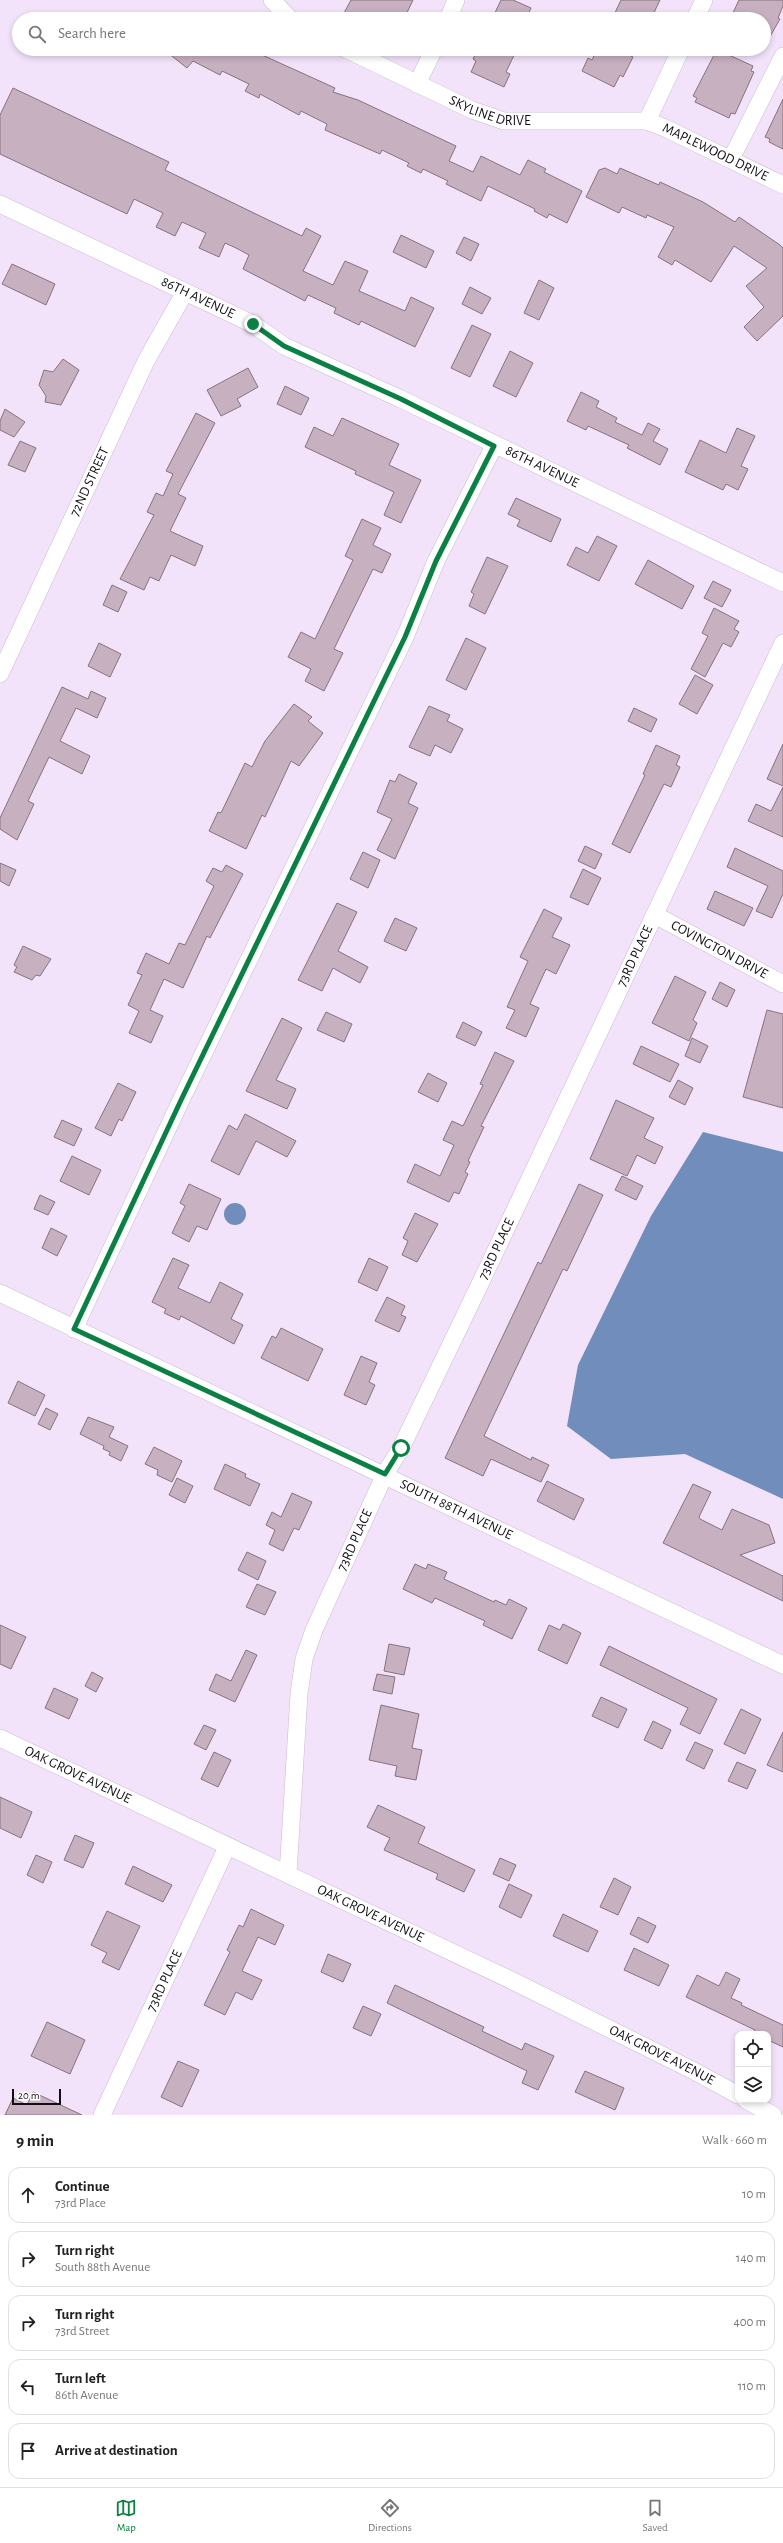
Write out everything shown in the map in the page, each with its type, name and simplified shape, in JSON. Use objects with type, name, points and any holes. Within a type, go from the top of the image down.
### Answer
[{"type":"street","points":[[272,0],[283,12]]},
{"type":"street","points":[[451,12],[456,0]]},
{"type":"street","points":[[698,12],[704,0]]},
{"type":"street","name":"SKYLINE DRIVE","points":[[360,56],[472,110],[504,121],[647,121]]},
{"type":"street","points":[[417,84],[431,56]]},
{"type":"street","points":[[647,121],[678,56]]},
{"type":"street","points":[[731,159],[783,56]]},
{"type":"street","name":"MAPLEWOOD DRIVE","points":[[647,121],[731,159],[783,185]]},
{"type":"street","name":"86TH AVENUE","points":[[0,204],[253,324],[284,346],[401,399],[494,446],[783,583]]},
{"type":"street","name":"72ND STREET","points":[[0,674],[146,361],[184,292]]},
{"type":"street","points":[[74,1329],[182,1098],[405,637],[436,561],[494,446]]},
{"type":"street","name":"73RD PLACE","points":[[288,1874],[299,1694],[304,1659],[314,1630],[385,1474],[401,1448],[473,1299],[783,643]]},
{"type":"street","name":"COVINGTON DRIVE","points":[[655,915],[783,984]]},
{"type":"street","name":"SOUTH 88TH AVENUE","points":[[0,1293],[385,1474],[783,1665]]},
{"type":"street","name":"OAK GROVE AVENUE","points":[[0,1738],[227,1847],[288,1874],[517,1983],[696,2072],[735,2094]]},
{"type":"street","name":"73RD PLACE","points":[[102,2115],[227,1847]]},
{"type":"street","points":[[751,2103],[773,2115]]},
{"type":"water","points":[[703,1132],[783,1152],[783,1499],[685,1454],[611,1459],[567,1426],[578,1365],[651,1216]]},
{"type":"water","points":[[235,1203],[243,1206],[246,1214],[243,1222],[235,1225],[227,1222],[224,1214],[227,1206]]},
{"type":"building","points":[[351,0],[413,0],[407,12],[345,12]]},
{"type":"building","points":[[501,0],[513,0],[531,8],[529,12],[495,12]]},
{"type":"building","points":[[621,0],[660,0],[654,12],[615,12]]},
{"type":"building","points":[[739,0],[783,0],[783,6],[778,18],[780,19],[771,35],[771,12],[733,12]]},
{"type":"building","points":[[172,56],[264,56],[335,88],[333,92],[358,100],[456,146],[449,161],[473,172],[481,156],[520,175],[528,160],[546,169],[544,172],[582,191],[567,223],[549,214],[547,218],[534,211],[535,209],[488,186],[481,201],[446,184],[448,181],[423,169],[421,173],[407,166],[409,163],[382,150],[380,154],[325,130],[327,124],[301,111],[299,115],[260,94],[259,98],[245,91],[249,84],[222,71],[220,75],[193,61],[187,68]]},
{"type":"building","points":[[474,56],[514,56],[506,72],[510,74],[504,87],[471,72],[476,61],[473,59]]},
{"type":"building","points":[[594,56],[633,57],[623,77],[620,75],[614,87],[582,71],[588,58],[592,60]]},
{"type":"building","points":[[713,56],[731,56],[753,66],[751,71],[754,72],[735,114],[731,113],[729,118],[695,102],[697,98],[693,96]]},
{"type":"building","points":[[13,88],[169,162],[165,170],[260,216],[302,236],[306,228],[321,236],[303,271],[333,285],[345,261],[368,271],[359,291],[405,311],[411,297],[434,308],[415,347],[361,321],[359,325],[334,313],[336,308],[308,295],[305,301],[243,269],[249,255],[236,248],[225,243],[219,257],[199,248],[206,233],[182,222],[175,236],[156,227],[163,213],[134,199],[127,214],[0,154],[0,115]]},
{"type":"building","points":[[783,99],[783,149],[769,142],[770,139],[765,137]]},
{"type":"building","points":[[605,168],[617,174],[620,168],[659,185],[660,182],[703,202],[735,222],[739,217],[780,245],[783,248],[783,316],[757,341],[744,327],[764,307],[746,286],[767,268],[734,246],[711,282],[675,260],[672,265],[658,257],[674,227],[647,215],[646,218],[622,207],[619,213],[586,197],[599,170]]},
{"type":"building","points":[[401,235],[434,251],[426,268],[393,252]]},
{"type":"building","points":[[464,237],[479,244],[471,261],[456,253]]},
{"type":"building","points":[[12,264],[55,284],[46,305],[2,284]]},
{"type":"building","points":[[539,280],[554,288],[539,320],[524,313]]},
{"type":"building","points":[[470,287],[491,298],[482,314],[462,304]]},
{"type":"building","points":[[472,325],[491,334],[470,377],[451,368]]},
{"type":"building","points":[[510,351],[533,363],[516,397],[493,386]]},
{"type":"building","points":[[63,359],[79,370],[61,405],[45,402],[46,396],[39,385],[44,370],[53,372]]},
{"type":"building","points":[[248,368],[258,387],[237,399],[241,406],[221,416],[207,390]]},
{"type":"building","points":[[285,386],[309,398],[301,415],[277,404]]},
{"type":"building","points":[[581,392],[599,401],[596,407],[617,418],[615,422],[642,435],[648,423],[660,429],[653,441],[668,449],[660,465],[627,448],[629,445],[588,426],[586,430],[567,421]]},
{"type":"building","points":[[5,409],[25,422],[14,437],[0,430],[0,421]]},
{"type":"building","points":[[196,413],[215,423],[178,494],[186,498],[170,531],[203,546],[195,566],[171,555],[159,581],[150,577],[144,590],[120,579],[154,515],[147,512],[156,493],[163,496],[173,474],[166,471]]},
{"type":"building","points":[[342,418],[399,444],[389,465],[421,480],[401,523],[384,515],[394,492],[355,474],[356,471],[305,447],[314,427],[333,436]]},
{"type":"building","points":[[737,428],[755,436],[741,466],[748,469],[738,490],[726,484],[723,490],[685,472],[700,440],[726,453]]},
{"type":"building","points":[[20,441],[36,448],[25,472],[8,465]]},
{"type":"building","points":[[516,498],[561,519],[551,542],[517,526],[520,520],[508,514]]},
{"type":"building","points":[[362,519],[381,528],[373,545],[391,554],[382,573],[373,569],[334,649],[343,653],[324,691],[305,681],[311,669],[288,657],[301,632],[315,639],[353,560],[345,556]]},
{"type":"building","points":[[597,536],[617,546],[599,581],[567,565],[576,547],[588,553]]},
{"type":"building","points":[[487,557],[508,566],[485,614],[469,606],[474,594],[471,592]]},
{"type":"building","points":[[648,560],[694,586],[682,609],[635,584]]},
{"type":"building","points":[[713,581],[731,590],[722,607],[704,598]]},
{"type":"building","points":[[112,585],[127,592],[118,612],[103,605]]},
{"type":"building","points":[[714,608],[739,621],[734,629],[739,632],[731,647],[723,643],[705,677],[691,669],[708,636],[702,633]]},
{"type":"building","points":[[466,638],[486,648],[466,690],[446,680]]},
{"type":"building","points":[[99,643],[121,654],[110,677],[88,666]]},
{"type":"building","points":[[695,675],[713,685],[697,714],[679,704]]},
{"type":"building","points":[[62,687],[88,699],[91,691],[106,698],[97,718],[76,708],[60,741],[90,756],[82,774],[49,757],[28,801],[34,804],[17,840],[0,829],[0,818]]},
{"type":"building","points":[[294,704],[312,717],[308,721],[323,733],[299,766],[291,761],[265,817],[262,815],[246,849],[209,831],[218,812],[221,813],[245,763],[252,767],[265,741]]},
{"type":"building","points":[[429,706],[450,715],[447,721],[463,729],[451,753],[435,745],[430,756],[409,747]]},
{"type":"building","points":[[634,708],[657,719],[651,732],[628,721]]},
{"type":"building","points":[[783,744],[783,786],[767,779]]},
{"type":"building","points":[[656,745],[680,756],[676,765],[680,767],[671,787],[664,784],[630,853],[612,844],[645,775],[643,774]]},
{"type":"building","points":[[399,774],[417,783],[408,803],[418,808],[395,859],[377,850],[392,819],[377,812],[390,780],[395,782]]},
{"type":"building","points":[[783,787],[783,837],[748,821],[756,804],[771,811]]},
{"type":"building","points":[[585,846],[602,854],[595,869],[578,861]]},
{"type":"building","points":[[735,848],[783,871],[783,894],[772,918],[756,911],[768,886],[727,867]]},
{"type":"building","points":[[363,852],[380,860],[368,888],[350,879]]},
{"type":"building","points":[[0,863],[16,870],[9,886],[0,881]]},
{"type":"building","points":[[226,865],[243,874],[210,938],[207,936],[183,988],[164,979],[150,1010],[163,1016],[151,1043],[129,1033],[139,1011],[128,1005],[142,975],[137,973],[146,953],[169,964],[179,943],[185,945],[214,886],[206,881],[213,868],[222,872]]},
{"type":"building","points":[[583,869],[601,878],[588,905],[570,897]]},
{"type":"building","points":[[715,891],[753,908],[744,926],[707,909]]},
{"type":"building","points":[[337,903],[357,912],[338,951],[368,967],[360,983],[333,968],[322,991],[298,980]]},
{"type":"building","points":[[544,909],[562,918],[552,937],[570,945],[556,974],[546,969],[530,1004],[539,1008],[526,1037],[506,1028],[515,1010],[507,1007],[528,961],[520,957]]},
{"type":"building","points":[[395,918],[417,928],[406,951],[384,941]]},
{"type":"building","points":[[23,946],[51,959],[40,976],[36,975],[32,980],[14,972],[17,967],[14,965]]},
{"type":"building","points":[[675,976],[706,992],[693,1020],[697,1023],[689,1041],[652,1023]]},
{"type":"building","points":[[720,982],[735,990],[727,1007],[712,999]]},
{"type":"building","points":[[767,1010],[783,1014],[783,1108],[743,1097]]},
{"type":"building","points":[[326,1012],[352,1024],[344,1042],[317,1030]]},
{"type":"building","points":[[282,1018],[302,1028],[276,1080],[296,1089],[287,1109],[246,1091]]},
{"type":"building","points":[[463,1022],[482,1032],[475,1046],[456,1037]]},
{"type":"building","points":[[692,1038],[708,1046],[700,1063],[685,1056]]},
{"type":"building","points":[[641,1046],[679,1064],[670,1082],[633,1064]]},
{"type":"building","points":[[495,1052],[514,1061],[481,1126],[484,1127],[468,1161],[470,1162],[465,1172],[468,1174],[459,1194],[454,1192],[449,1202],[407,1182],[415,1164],[440,1176],[454,1145],[443,1140],[452,1121],[463,1126],[483,1085],[480,1084]]},
{"type":"building","points":[[428,1073],[447,1083],[438,1102],[418,1092]]},
{"type":"building","points":[[678,1080],[693,1088],[685,1105],[669,1097]]},
{"type":"building","points":[[118,1083],[136,1092],[122,1121],[119,1119],[111,1136],[95,1128]]},
{"type":"building","points":[[616,1100],[654,1118],[644,1138],[663,1147],[655,1164],[637,1155],[627,1176],[590,1159]]},
{"type":"building","points":[[245,1114],[296,1141],[287,1157],[256,1141],[239,1175],[211,1161],[229,1125],[237,1130]]},
{"type":"building","points":[[62,1120],[82,1129],[74,1146],[54,1137]]},
{"type":"building","points":[[72,1156],[101,1170],[89,1195],[60,1181]]},
{"type":"building","points":[[622,1176],[643,1186],[636,1200],[615,1190]]},
{"type":"building","points":[[189,1184],[221,1199],[207,1230],[197,1226],[189,1242],[172,1233],[185,1206],[180,1203]]},
{"type":"building","points":[[579,1184],[603,1195],[567,1271],[563,1269],[484,1436],[531,1460],[532,1457],[549,1465],[541,1482],[491,1459],[483,1476],[445,1458],[538,1262],[541,1264]]},
{"type":"building","points":[[40,1195],[55,1202],[48,1215],[34,1209]]},
{"type":"building","points":[[415,1213],[438,1224],[417,1262],[402,1255],[408,1241],[403,1238]]},
{"type":"building","points":[[51,1228],[67,1236],[57,1256],[42,1248]]},
{"type":"building","points":[[173,1258],[189,1265],[178,1288],[210,1303],[220,1282],[243,1294],[231,1319],[243,1325],[234,1344],[181,1316],[179,1320],[164,1313],[166,1309],[152,1302]]},
{"type":"building","points":[[369,1258],[388,1267],[377,1291],[358,1282]]},
{"type":"building","points":[[387,1297],[405,1306],[401,1315],[406,1317],[399,1332],[375,1321]]},
{"type":"building","points":[[281,1328],[323,1349],[308,1381],[261,1358],[272,1336],[276,1338]]},
{"type":"building","points":[[361,1356],[377,1363],[369,1382],[375,1385],[366,1405],[344,1395]]},
{"type":"building","points":[[18,1381],[45,1395],[35,1416],[8,1403]]},
{"type":"building","points":[[46,1408],[58,1414],[50,1430],[38,1424]]},
{"type":"building","points":[[88,1417],[114,1427],[109,1437],[128,1446],[121,1461],[109,1455],[110,1452],[103,1449],[104,1446],[80,1434]]},
{"type":"building","points":[[154,1447],[182,1461],[172,1482],[157,1475],[158,1470],[145,1464]]},
{"type":"building","points":[[225,1464],[246,1474],[245,1477],[260,1484],[250,1506],[214,1489]]},
{"type":"building","points":[[177,1478],[193,1486],[185,1503],[169,1495]]},
{"type":"building","points":[[547,1481],[584,1499],[574,1520],[537,1501]]},
{"type":"building","points":[[693,1484],[711,1492],[699,1517],[700,1519],[722,1530],[732,1509],[769,1525],[775,1543],[740,1555],[783,1576],[783,1601],[663,1543]]},
{"type":"building","points":[[292,1493],[312,1502],[299,1530],[294,1528],[283,1551],[269,1544],[275,1530],[266,1525],[272,1512],[281,1517]]},
{"type":"building","points":[[247,1552],[266,1561],[258,1580],[238,1570]]},
{"type":"building","points":[[415,1564],[426,1569],[428,1564],[447,1572],[444,1579],[494,1602],[495,1600],[506,1605],[509,1599],[527,1608],[512,1639],[483,1625],[485,1621],[435,1598],[432,1603],[403,1589]]},
{"type":"building","points":[[257,1584],[276,1592],[265,1615],[246,1607]]},
{"type":"building","points":[[563,1624],[581,1633],[567,1664],[538,1650],[549,1625],[560,1630]]},
{"type":"building","points":[[0,1625],[26,1637],[11,1669],[0,1664]]},
{"type":"building","points":[[389,1644],[410,1648],[404,1675],[384,1671]]},
{"type":"building","points":[[609,1646],[717,1699],[700,1734],[680,1724],[688,1708],[600,1665]]},
{"type":"building","points":[[246,1650],[257,1655],[235,1702],[209,1690],[216,1674],[231,1681]]},
{"type":"building","points":[[92,1672],[103,1678],[96,1692],[85,1686]]},
{"type":"building","points":[[377,1674],[395,1677],[392,1694],[373,1690]]},
{"type":"building","points":[[54,1688],[78,1699],[69,1719],[45,1708]]},
{"type":"building","points":[[601,1697],[627,1709],[618,1728],[592,1716]]},
{"type":"building","points":[[381,1705],[419,1714],[412,1748],[422,1750],[416,1780],[395,1776],[397,1766],[369,1760]]},
{"type":"building","points":[[741,1709],[761,1719],[745,1754],[724,1744]]},
{"type":"building","points":[[653,1721],[671,1730],[662,1749],[644,1740]]},
{"type":"building","points":[[204,1725],[216,1730],[206,1750],[194,1744]]},
{"type":"building","points":[[783,1732],[783,1772],[767,1765]]},
{"type":"building","points":[[695,1742],[713,1750],[704,1769],[686,1760]]},
{"type":"building","points":[[214,1752],[231,1760],[218,1787],[201,1779]]},
{"type":"building","points":[[737,1762],[756,1770],[747,1789],[728,1781]]},
{"type":"building","points":[[0,1797],[32,1812],[21,1838],[0,1828]]},
{"type":"building","points":[[378,1805],[425,1827],[418,1843],[475,1870],[464,1892],[436,1879],[438,1874],[384,1850],[390,1838],[367,1827]]},
{"type":"building","points":[[75,1835],[94,1843],[83,1868],[64,1860]]},
{"type":"building","points":[[36,1855],[52,1862],[43,1883],[27,1875]]},
{"type":"building","points":[[500,1858],[516,1865],[509,1881],[493,1874]]},
{"type":"building","points":[[133,1866],[172,1885],[163,1902],[125,1884]]},
{"type":"building","points":[[614,1878],[631,1887],[618,1915],[600,1907]]},
{"type":"building","points":[[509,1884],[532,1895],[521,1918],[499,1907]]},
{"type":"building","points":[[251,1909],[284,1925],[275,1945],[258,1937],[242,1971],[262,1980],[252,2000],[236,1992],[225,2015],[204,2005],[230,1952],[227,1950],[239,1925],[243,1927]]},
{"type":"building","points":[[107,1911],[140,1926],[119,1970],[102,1962],[107,1953],[91,1945]]},
{"type":"building","points":[[563,1914],[598,1931],[588,1952],[553,1936]]},
{"type":"building","points":[[638,1917],[656,1926],[648,1943],[630,1934]]},
{"type":"building","points":[[634,1948],[669,1965],[659,1986],[624,1970]]},
{"type":"building","points":[[328,1954],[351,1964],[343,1982],[321,1972]]},
{"type":"building","points":[[726,1972],[740,1979],[731,1998],[742,2003],[741,2005],[783,2025],[783,2047],[771,2041],[771,2031],[754,2031],[686,1997],[697,1975],[719,1986]]},
{"type":"building","points":[[395,1985],[484,2027],[482,2031],[522,2050],[525,2043],[554,2056],[538,2090],[522,2083],[527,2071],[387,2003]]},
{"type":"building","points":[[363,2006],[381,2014],[371,2036],[353,2028]]},
{"type":"building","points":[[47,2022],[85,2040],[70,2074],[31,2056]]},
{"type":"building","points":[[178,2061],[199,2070],[182,2107],[161,2097]]},
{"type":"building","points":[[585,2071],[624,2088],[615,2110],[575,2092]]},
{"type":"building","points":[[33,2092],[82,2115],[5,2115],[13,2098],[27,2105]]},
{"type":"route","points":[[253,324],[284,346],[401,399],[494,446],[436,561],[405,637],[182,1098],[74,1329],[385,1474],[401,1448]]}]
